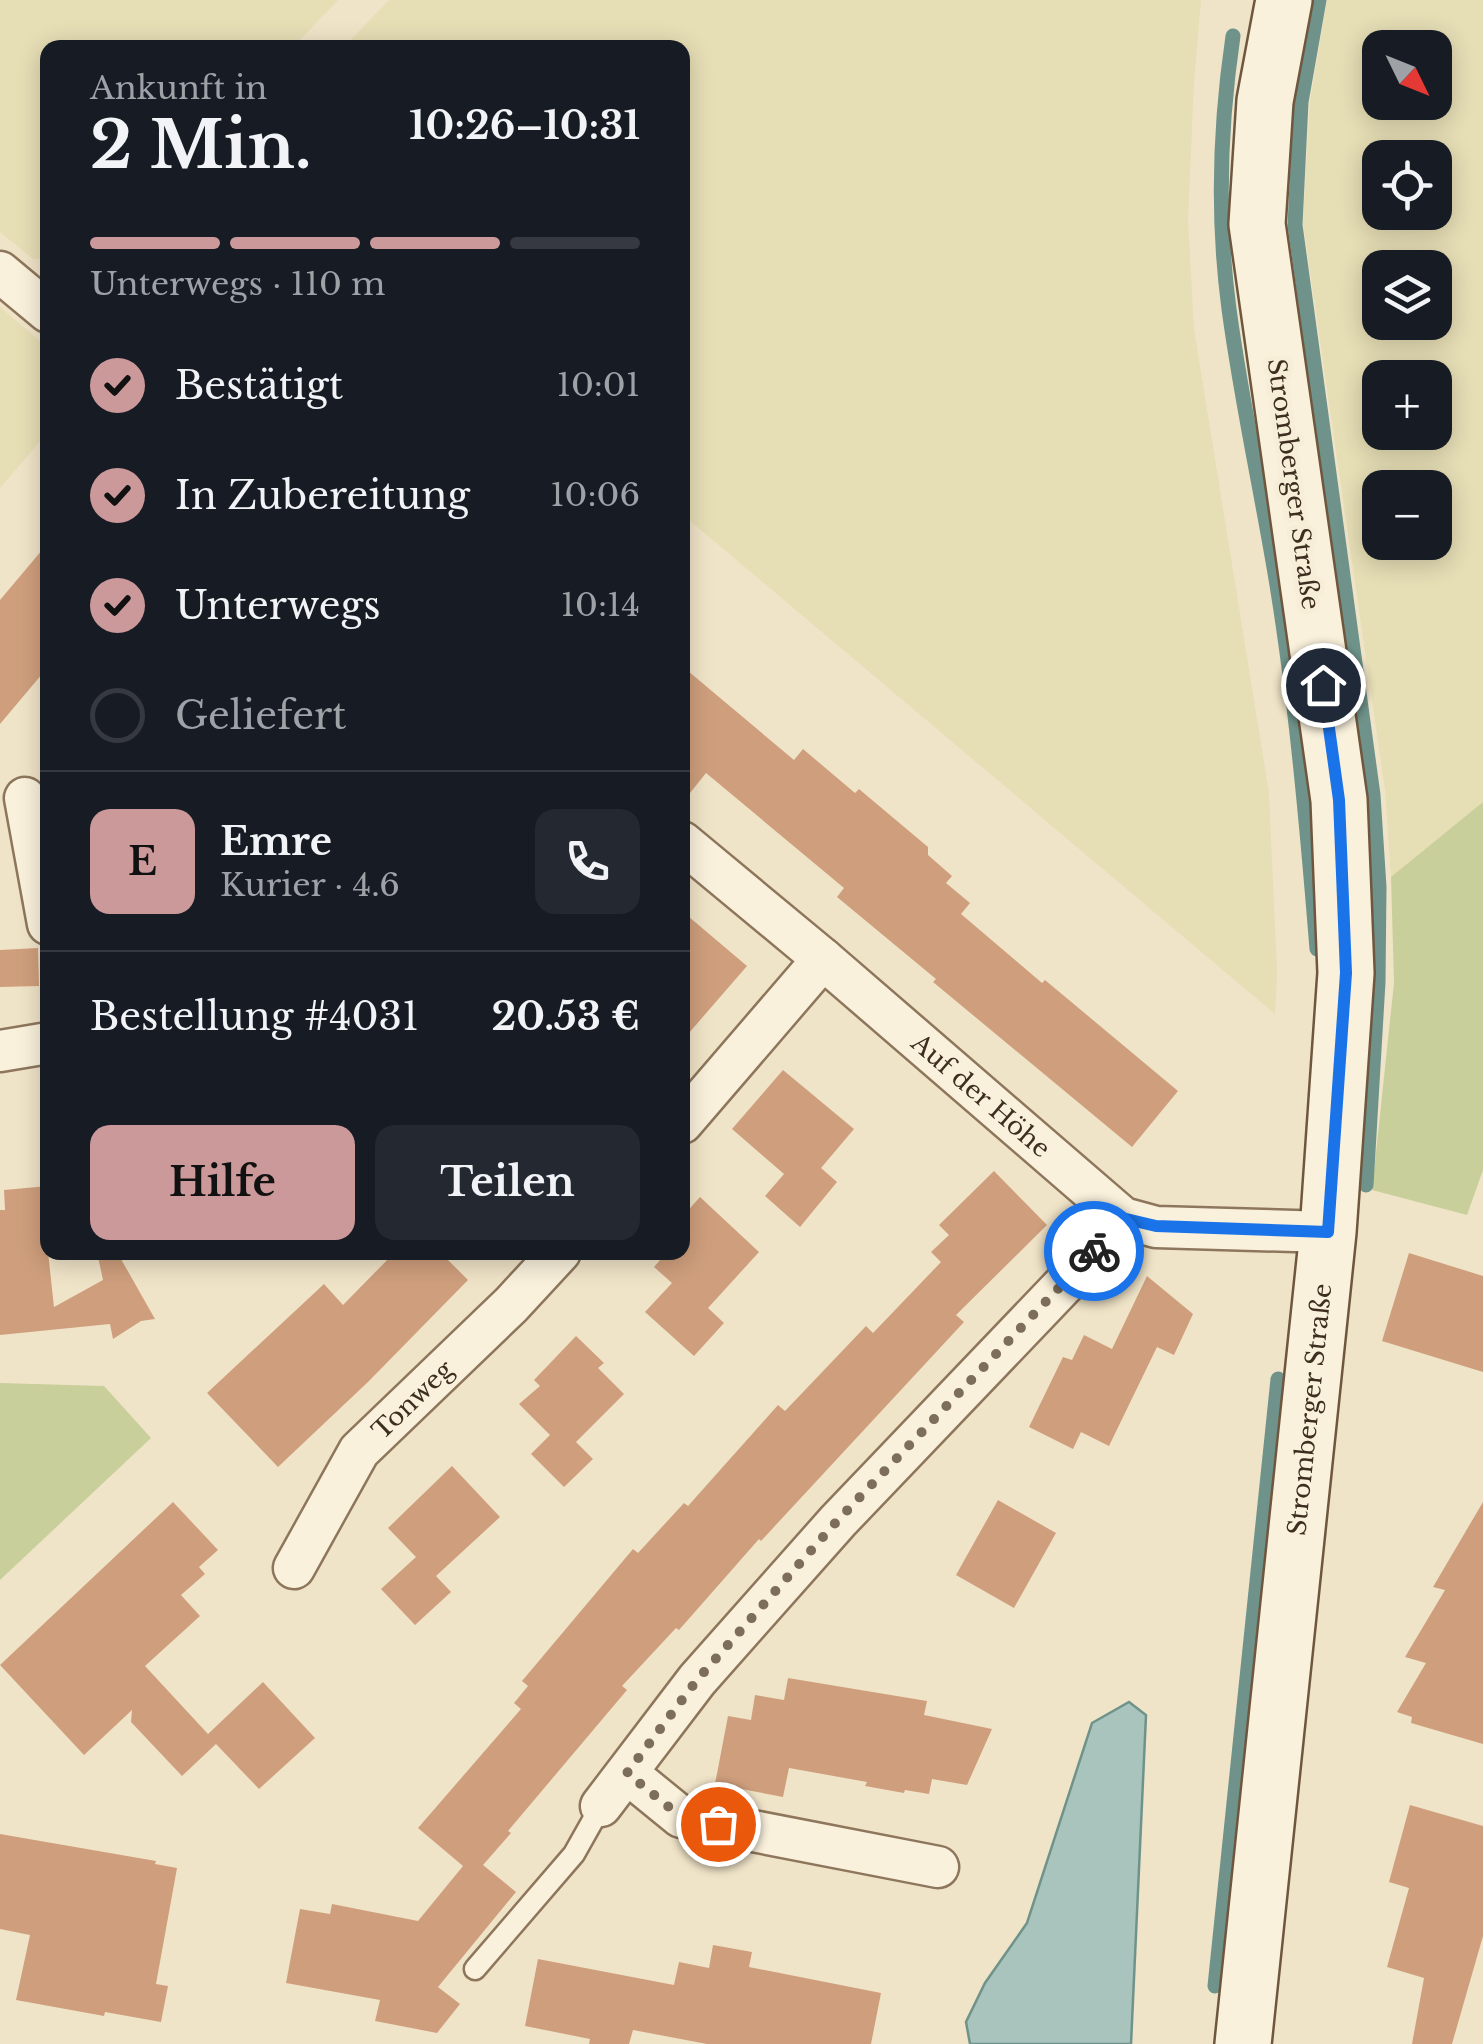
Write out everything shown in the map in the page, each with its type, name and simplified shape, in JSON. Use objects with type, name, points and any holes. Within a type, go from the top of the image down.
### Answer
[{"type":"main road","name":"Stromberger Straße","points":[[1243,2044],[1328,1232],[1346,973],[1339,800],[1257,224],[1265,101],[1284,0]]},
{"type":"street","points":[[0,272],[40,305]]},
{"type":"street","points":[[25,798],[40,880]]},
{"type":"street","name":"Auf der Höhe","points":[[690,849],[1122,1218]]},
{"type":"street","points":[[690,1114],[823,959]]},
{"type":"street","points":[[0,1050],[40,1044]]},
{"type":"street","points":[[601,1806],[697,1680],[825,1535],[1074,1274],[1122,1218],[1156,1226],[1328,1232]]},
{"type":"street","name":"Tonweg","points":[[294,1568],[359,1451],[552,1260]]},
{"type":"street","points":[[627,1773],[680,1816],[938,1867]]},
{"type":"lane","points":[[475,1969],[574,1854],[601,1806]]},
{"type":"shaded area","points":[[0,0],[338,0],[300,40],[40,40],[40,258],[33,259],[0,232]]},
{"type":"shaded area","points":[[389,0],[1201,0],[1188,220],[1194,329],[1269,793],[1277,973],[1275,1014],[690,521],[690,40],[351,40]]},
{"type":"shaded area","points":[[1327,0],[1483,0],[1483,802],[1391,877],[1385,790],[1303,223],[1310,101]]},
{"type":"shaded area","points":[[0,307],[40,341],[40,441],[0,488]]},
{"type":"green space","points":[[1483,802],[1483,1170],[1467,1215],[1372,1190],[1394,983],[1391,877]]},
{"type":"green space","points":[[0,1383],[104,1386],[151,1438],[0,1580]]},
{"type":"water","points":[[1129,1702],[1146,1715],[1131,2044],[970,2044],[966,2022],[985,1983],[1027,1923],[1092,1723]]},
{"type":"building","points":[[40,552],[40,676],[0,724],[0,600]]},
{"type":"building","points":[[690,673],[794,760],[803,749],[855,793],[859,789],[928,847],[928,855],[952,876],[946,883],[970,903],[961,914],[1178,1091],[1132,1147],[933,982],[936,979],[837,897],[844,888],[706,773],[690,793]]},
{"type":"building","points":[[690,918],[747,966],[690,1032]]},
{"type":"building","points":[[38,948],[39,986],[0,987],[0,950]]},
{"type":"building","points":[[783,1070],[854,1129],[821,1168],[837,1182],[800,1227],[765,1196],[784,1174],[732,1129]]},
{"type":"building","points":[[994,1171],[1047,1225],[956,1315],[964,1322],[759,1539],[679,1630],[676,1628],[622,1686],[627,1690],[508,1831],[511,1833],[483,1865],[516,1892],[438,1987],[460,2004],[437,2033],[375,2021],[380,2000],[286,1983],[300,1909],[330,1914],[332,1904],[418,1921],[463,1866],[418,1828],[521,1709],[514,1703],[528,1686],[522,1681],[633,1549],[638,1553],[684,1503],[688,1506],[778,1405],[785,1411],[866,1326],[873,1333],[941,1262],[931,1252],[949,1235],[939,1225]]},
{"type":"building","points":[[40,1187],[40,1260],[49,1260],[54,1307],[103,1280],[99,1260],[122,1260],[155,1319],[141,1321],[113,1339],[110,1324],[0,1335],[0,1210],[5,1210],[4,1190]]},
{"type":"building","points":[[700,1197],[759,1252],[708,1308],[724,1323],[694,1356],[645,1312],[672,1283],[654,1267],[660,1260],[690,1260],[690,1208]]},
{"type":"building","points":[[1409,1253],[1483,1276],[1483,1372],[1382,1341]]},
{"type":"building","points":[[387,1260],[448,1260],[468,1280],[278,1467],[207,1393],[324,1284],[343,1305]]},
{"type":"building","points":[[1147,1276],[1193,1314],[1174,1355],[1157,1347],[1109,1446],[1081,1432],[1073,1449],[1029,1427],[1063,1357],[1072,1360],[1084,1335],[1112,1349]]},
{"type":"building","points":[[576,1336],[604,1363],[598,1368],[624,1394],[576,1442],[593,1459],[564,1487],[531,1454],[550,1435],[519,1404],[540,1386],[534,1380]]},
{"type":"building","points":[[452,1466],[500,1517],[436,1576],[451,1592],[415,1625],[381,1589],[416,1557],[388,1528]]},
{"type":"building","points":[[998,1500],[1056,1533],[1014,1608],[956,1575]]},
{"type":"building","points":[[173,1502],[218,1550],[199,1567],[205,1574],[181,1595],[200,1616],[145,1666],[208,1734],[263,1682],[315,1738],[259,1789],[216,1744],[182,1776],[131,1722],[132,1710],[84,1755],[0,1665]]},
{"type":"building","points":[[1483,1502],[1483,1744],[1411,1723],[1412,1717],[1397,1712],[1426,1663],[1405,1657],[1445,1590],[1433,1587]]},
{"type":"building","points":[[788,1678],[927,1701],[924,1715],[992,1729],[967,1785],[932,1779],[929,1794],[865,1786],[867,1782],[789,1768],[783,1797],[715,1784],[728,1716],[751,1720],[755,1695],[784,1700]]},
{"type":"building","points":[[1410,1805],[1483,1826],[1483,1936],[1452,2044],[1412,2044],[1424,1978],[1387,1967],[1409,1888],[1389,1882]]},
{"type":"building","points":[[0,1834],[177,1868],[156,1984],[168,1986],[161,2022],[16,2000],[30,1935],[0,1929]]},
{"type":"building","points":[[713,1945],[752,1952],[749,1967],[881,1993],[871,2044],[707,2044],[633,2030],[629,2044],[589,2044],[590,2039],[525,2026],[538,1959],[674,1985],[679,1962],[709,1968]]},
{"type":"waterway","points":[[1319,0],[1301,102],[1295,225],[1373,795],[1379,887],[1378,982],[1366,1185]]},
{"type":"waterway","points":[[1233,36],[1222,172],[1225,275],[1289,671],[1317,949]]},
{"type":"waterway","points":[[1215,1986],[1278,1379]]},
{"type":"way so far","points":[[718,1824],[680,1816],[627,1773],[697,1680],[838,1520],[1094,1251]]},
{"type":"route","points":[[1094,1251],[1122,1218],[1156,1226],[1328,1232],[1346,973],[1339,800],[1323,685]]}]
